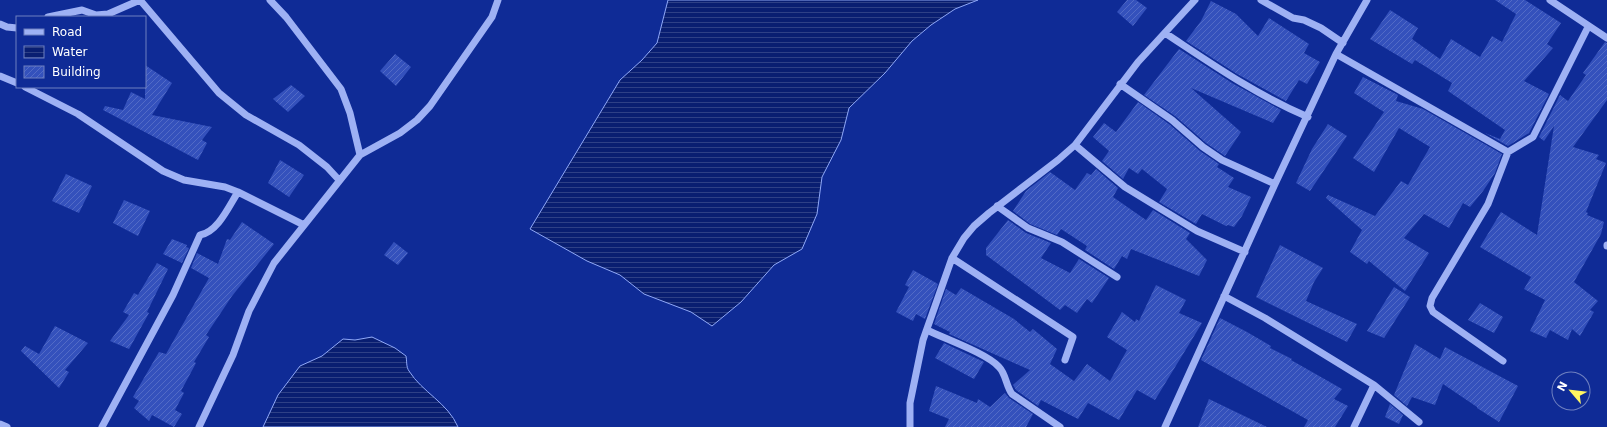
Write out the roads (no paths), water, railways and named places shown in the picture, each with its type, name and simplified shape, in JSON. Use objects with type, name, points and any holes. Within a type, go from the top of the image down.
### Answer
[{"type":"street","points":[[53,16],[82,10],[96,15],[108,14],[140,0],[219,92],[246,115],[299,145],[327,167],[339,180]]},
{"type":"street","points":[[270,0],[286,17],[341,89],[350,113],[360,155]]},
{"type":"street","points":[[199,427],[233,355],[249,311],[274,263],[360,155],[400,133],[417,120],[430,106],[492,17],[498,0]]},
{"type":"street","points":[[910,427],[910,403],[927,330],[952,258],[964,238],[974,226],[997,206],[1058,160],[1075,145],[1120,84],[1195,0]]},
{"type":"street","points":[[1261,0],[1293,18],[1304,20],[1321,28],[1343,43]]},
{"type":"street","points":[[1166,427],[1274,184],[1308,118],[1336,54],[1367,0]]},
{"type":"street","points":[[1550,0],[1588,27],[1607,38]]},
{"type":"street","points":[[0,24],[7,27],[16,28]]},
{"type":"street","points":[[1503,361],[1433,312],[1430,306],[1432,298],[1437,287],[1488,204],[1508,152],[1533,137],[1588,27]]},
{"type":"street","points":[[1165,33],[1274,103],[1308,118]]},
{"type":"street","points":[[1336,54],[1508,152]]},
{"type":"street","points":[[0,76],[16,83]]},
{"type":"street","points":[[1120,84],[1172,120],[1203,147],[1222,160],[1274,184]]},
{"type":"street","points":[[27,88],[78,114],[163,171],[184,180],[225,187],[304,225]]},
{"type":"street","points":[[1075,145],[1125,187],[1197,231],[1245,252]]},
{"type":"street","points":[[102,427],[173,295],[191,252],[200,235],[208,234],[216,228],[238,192]]},
{"type":"street","points":[[997,206],[1028,228],[1062,242],[1117,277]]},
{"type":"street","points":[[952,258],[1073,337],[1065,360]]},
{"type":"street","points":[[1224,296],[1265,318],[1374,385],[1419,422]]},
{"type":"street","points":[[927,330],[984,356],[995,364],[1002,371],[1012,394],[1060,427]]},
{"type":"street","points":[[1354,427],[1374,385]]},
{"type":"street","points":[[0,424],[7,427]]},
{"type":"water","points":[[668,0],[978,0],[955,9],[931,25],[912,41],[885,73],[849,108],[841,140],[822,177],[817,214],[802,249],[774,265],[741,302],[712,326],[691,312],[644,294],[620,275],[587,261],[530,229],[620,80],[642,60],[657,43]]},
{"type":"water","points":[[372,337],[395,348],[406,356],[408,369],[414,378],[442,404],[454,419],[458,427],[263,427],[278,395],[300,366],[322,356],[343,339],[355,340]]}]
